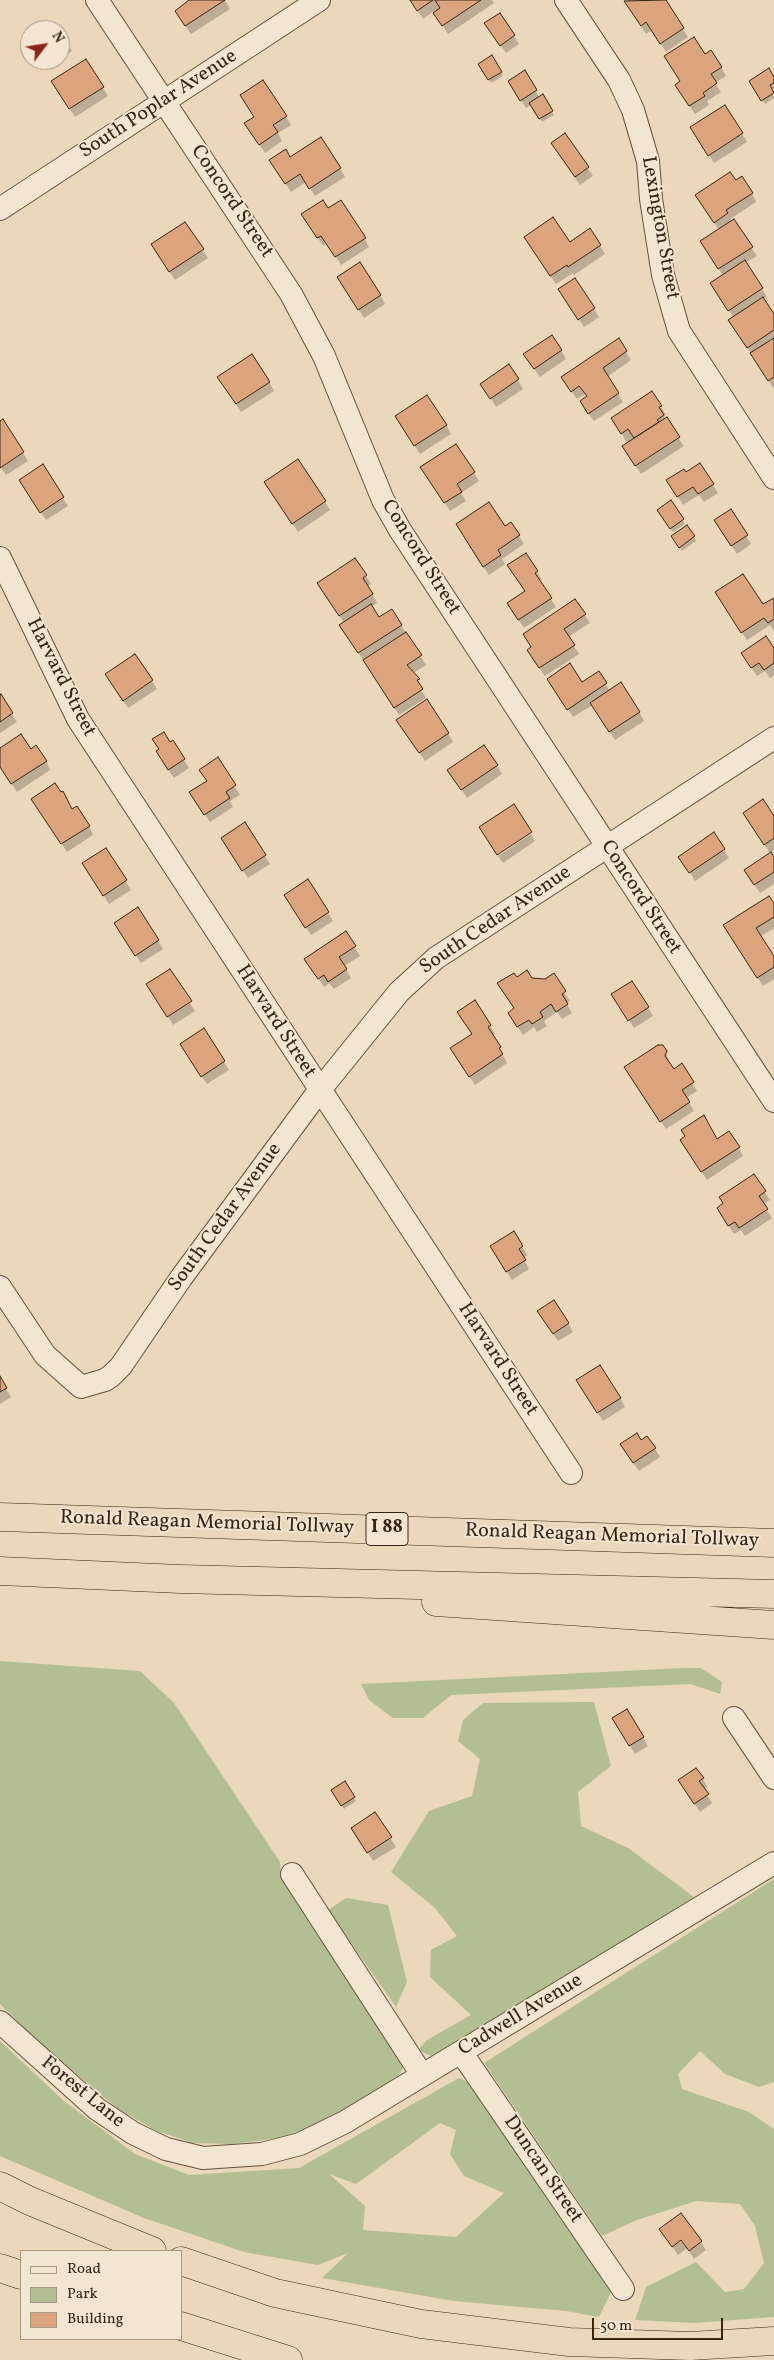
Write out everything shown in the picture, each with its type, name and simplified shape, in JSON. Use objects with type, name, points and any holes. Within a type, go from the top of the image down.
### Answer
[{"type":"highway","name":"Ronald Reagan Memorial Tollway","points":[[0,1517],[774,1543]]},
{"type":"highway","points":[[0,1571],[180,1579],[774,1594]]},
{"type":"highway","points":[[180,1579],[502,1608],[774,1624]]},
{"type":"highway","points":[[0,2186],[30,2201],[150,2250]]},
{"type":"highway","points":[[182,2261],[274,2293],[421,2324],[569,2342],[690,2346],[774,2341]]},
{"type":"highway","points":[[0,2268],[20,2275]]},
{"type":"highway","points":[[182,2326],[288,2360]]},
{"type":"street","name":"Concord Street","points":[[97,0],[263,250],[309,324],[337,385],[382,500],[400,530],[774,1101]]},
{"type":"street","name":"South Poplar Avenue","points":[[0,209],[319,0]]},
{"type":"street","name":"Lexington Street","points":[[566,0],[619,80],[633,110],[648,161],[651,199],[663,275],[679,331],[774,478]]},
{"type":"street","name":"Harvard Street","points":[[0,558],[78,719],[571,1473]]},
{"type":"street","name":"South Cedar Avenue","points":[[0,1286],[44,1355],[81,1387],[105,1380],[121,1366],[181,1278],[320,1091],[398,992],[428,964],[774,738]]},
{"type":"street","points":[[734,1718],[774,1778]]},
{"type":"street","name":"Cadwell Avenue","points":[[262,2154],[300,2144],[346,2122],[774,1863]]},
{"type":"street","points":[[292,1874],[422,2075]]},
{"type":"street","name":"Forest Lane","points":[[0,2022],[97,2109],[133,2133],[166,2149],[204,2158],[262,2154]]},
{"type":"street","name":"Duncan Street","points":[[462,2052],[623,2289]]},
{"type":"green space","points":[[0,1661],[140,1671],[174,1703],[280,1862],[281,1877],[404,2066],[396,2080],[334,2119],[280,2138],[232,2144],[193,2143],[157,2131],[118,2109],[34,2038],[0,2004]]},
{"type":"green space","points":[[701,1668],[722,1682],[720,1694],[691,1684],[451,1695],[423,1718],[393,1718],[369,1700],[361,1684]]},
{"type":"green space","points":[[594,1702],[611,1766],[578,1792],[581,1826],[628,1848],[694,1897],[436,2058],[418,2050],[427,2040],[471,2015],[430,1977],[431,1950],[457,1936],[435,1908],[391,1872],[429,1811],[472,1796],[480,1759],[458,1741],[463,1720],[483,1703]]},
{"type":"green space","points":[[774,1879],[774,2082],[759,2087],[725,2074],[700,2051],[678,2074],[682,2089],[749,2112],[774,2129],[774,2317],[694,2323],[635,2320],[646,2287],[696,2262],[725,2292],[744,2289],[764,2263],[755,2226],[740,2204],[696,2201],[637,2220],[602,2236],[484,2063]]},
{"type":"green space","points":[[346,1898],[388,1905],[407,1982],[396,2007],[328,1910]]},
{"type":"green space","points":[[0,2041],[65,2102],[135,2154],[189,2175],[299,2168],[459,2078],[472,2084],[611,2292],[599,2317],[566,2311],[454,2301],[322,2278],[348,2253],[318,2265],[244,2252],[144,2218],[0,2156]],"holes":[[[440,2123],[456,2130],[450,2154],[464,2176],[504,2193],[456,2237],[363,2230],[365,2206],[329,2174],[356,2184]]]},
{"type":"building","points":[[189,0],[225,0],[185,26],[175,11]]},
{"type":"building","points":[[410,0],[433,0],[417,11]]},
{"type":"building","points":[[435,0],[481,0],[442,26],[433,13],[440,8]]},
{"type":"building","points":[[666,0],[684,28],[660,44],[646,22],[641,26],[624,1]]},
{"type":"building","points":[[500,13],[515,35],[500,46],[484,23]]},
{"type":"building","points":[[694,37],[705,54],[711,50],[722,67],[711,74],[717,83],[703,93],[705,96],[689,106],[675,85],[680,81],[664,56]]},
{"type":"building","points":[[492,55],[502,72],[488,80],[478,64]]},
{"type":"building","points":[[86,59],[104,87],[69,109],[51,81]]},
{"type":"building","points":[[769,68],[774,77],[774,83],[770,85],[774,93],[761,101],[749,81]]},
{"type":"building","points":[[525,70],[537,90],[520,101],[508,81]]},
{"type":"building","points":[[263,80],[287,116],[273,125],[278,132],[259,145],[244,123],[254,117],[240,95]]},
{"type":"building","points":[[543,94],[553,111],[539,119],[529,103]]},
{"type":"building","points":[[725,105],[743,133],[708,156],[690,127]]},
{"type":"building","points":[[565,133],[589,167],[575,177],[551,143]]},
{"type":"building","points":[[321,137],[341,168],[309,189],[300,174],[285,184],[269,160],[286,149],[290,157]]},
{"type":"building","points":[[730,172],[736,180],[742,176],[753,193],[726,210],[728,213],[714,223],[695,195]]},
{"type":"building","points":[[323,200],[328,208],[341,200],[366,238],[335,257],[321,236],[317,238],[301,214]]},
{"type":"building","points":[[553,217],[570,242],[590,228],[601,245],[568,267],[567,265],[550,276],[524,237]]},
{"type":"building","points":[[734,219],[753,247],[718,269],[700,241]]},
{"type":"building","points":[[185,222],[204,249],[169,272],[151,244]]},
{"type":"building","points":[[745,260],[763,288],[728,311],[710,283]]},
{"type":"building","points":[[360,262],[381,295],[358,310],[337,277]]},
{"type":"building","points":[[575,278],[595,308],[578,320],[558,289]]},
{"type":"building","points":[[763,297],[774,314],[774,330],[747,348],[728,320]]},
{"type":"building","points":[[552,335],[562,350],[534,369],[523,354]]},
{"type":"building","points":[[619,338],[627,351],[603,368],[619,393],[588,414],[580,401],[587,396],[579,386],[571,392],[561,377]]},
{"type":"building","points":[[774,338],[774,377],[768,381],[750,353]]},
{"type":"building","points":[[252,354],[270,382],[236,404],[217,377]]},
{"type":"building","points":[[509,364],[519,379],[490,399],[480,384]]},
{"type":"building","points":[[652,391],[662,406],[659,407],[664,415],[657,420],[659,422],[634,438],[628,429],[621,434],[611,418]]},
{"type":"building","points":[[427,395],[447,425],[414,446],[395,416]]},
{"type":"building","points":[[667,417],[680,437],[635,466],[622,446]]},
{"type":"building","points":[[3,419],[24,452],[0,468],[0,421]]},
{"type":"building","points":[[456,444],[475,472],[457,484],[462,492],[444,503],[420,467]]},
{"type":"building","points":[[298,459],[326,501],[292,524],[264,482]]},
{"type":"building","points":[[700,463],[714,484],[698,494],[693,487],[677,497],[666,480],[684,469],[686,472]]},
{"type":"building","points":[[43,464],[64,497],[40,513],[19,480]]},
{"type":"building","points":[[671,500],[684,519],[670,529],[657,510]]},
{"type":"building","points":[[489,502],[505,526],[511,522],[520,535],[498,550],[501,555],[483,567],[456,524]]},
{"type":"building","points":[[731,509],[748,535],[731,546],[714,520]]},
{"type":"building","points":[[687,525],[695,536],[679,548],[671,536]]},
{"type":"building","points":[[526,553],[538,571],[535,573],[552,598],[518,620],[507,603],[525,591],[507,565]]},
{"type":"building","points":[[355,558],[367,575],[363,578],[373,594],[339,616],[317,583]]},
{"type":"building","points":[[743,574],[763,604],[774,598],[774,619],[768,623],[764,618],[741,633],[715,592]]},
{"type":"building","points":[[575,599],[586,614],[564,629],[575,645],[539,668],[527,650],[531,647],[523,634]]},
{"type":"building","points":[[371,604],[379,617],[392,609],[402,625],[358,653],[339,625]]},
{"type":"building","points":[[406,632],[422,655],[407,665],[420,679],[417,680],[423,689],[394,708],[363,660]]},
{"type":"building","points":[[766,636],[774,648],[774,663],[764,670],[759,663],[751,668],[741,653]]},
{"type":"building","points":[[135,654],[153,680],[123,701],[105,674]]},
{"type":"building","points":[[570,663],[582,682],[599,671],[607,683],[567,710],[547,679]]},
{"type":"building","points":[[621,682],[640,712],[609,732],[590,703]]},
{"type":"building","points":[[0,695],[13,713],[0,722]]},
{"type":"building","points":[[427,699],[449,733],[419,753],[396,720]]},
{"type":"building","points":[[164,732],[170,742],[173,740],[185,759],[168,770],[156,751],[159,749],[152,739]]},
{"type":"building","points":[[21,734],[31,749],[36,745],[47,761],[11,784],[0,767],[0,748]]},
{"type":"building","points":[[484,745],[498,765],[461,790],[447,770]]},
{"type":"building","points":[[218,757],[236,785],[226,792],[230,798],[204,815],[189,792],[207,781],[199,770]]},
{"type":"building","points":[[55,783],[61,792],[63,791],[72,809],[77,806],[90,826],[61,844],[31,799]]},
{"type":"building","points":[[763,799],[774,816],[774,838],[764,845],[743,813]]},
{"type":"building","points":[[514,804],[532,832],[497,855],[479,827]]},
{"type":"building","points":[[245,822],[266,855],[242,871],[221,838]]},
{"type":"building","points":[[714,832],[725,849],[689,873],[678,857]]},
{"type":"building","points":[[106,848],[127,880],[103,896],[82,863]]},
{"type":"building","points":[[771,852],[774,857],[774,872],[754,885],[744,870]]},
{"type":"building","points":[[308,879],[329,912],[305,928],[284,895]]},
{"type":"building","points":[[769,896],[774,903],[774,917],[756,928],[774,956],[774,967],[757,978],[723,925]]},
{"type":"building","points":[[138,907],[159,940],[135,956],[114,923]]},
{"type":"building","points":[[346,931],[356,946],[339,957],[347,969],[328,982],[324,975],[318,979],[304,959]]},
{"type":"building","points":[[170,969],[192,1001],[167,1017],[146,984]]},
{"type":"building","points":[[527,970],[532,978],[545,979],[554,973],[566,991],[562,994],[568,1004],[556,1012],[551,1004],[540,1012],[543,1017],[532,1024],[529,1020],[517,1027],[508,1013],[514,1008],[497,983],[514,973],[517,977]]},
{"type":"building","points":[[632,981],[649,1007],[628,1021],[611,994]]},
{"type":"building","points":[[475,1000],[491,1025],[488,1027],[501,1047],[499,1048],[503,1054],[469,1077],[450,1048],[472,1034],[457,1012]]},
{"type":"building","points":[[204,1028],[225,1061],[201,1077],[180,1044]]},
{"type":"building","points":[[658,1045],[663,1045],[667,1051],[665,1056],[674,1069],[682,1063],[694,1082],[682,1090],[690,1102],[660,1122],[624,1067]]},
{"type":"building","points":[[704,1115],[717,1139],[729,1131],[740,1147],[701,1172],[680,1140],[685,1136],[681,1130]]},
{"type":"building","points":[[754,1174],[766,1191],[759,1196],[768,1209],[739,1228],[735,1222],[728,1226],[717,1208],[723,1203],[719,1197]]},
{"type":"building","points":[[514,1231],[523,1246],[519,1249],[526,1260],[506,1272],[490,1246]]},
{"type":"building","points":[[554,1300],[569,1323],[553,1334],[537,1311]]},
{"type":"building","points":[[600,1365],[621,1398],[597,1413],[576,1380]]},
{"type":"building","points":[[0,1376],[7,1388],[0,1392]]},
{"type":"building","points":[[637,1433],[641,1440],[647,1436],[656,1448],[633,1463],[620,1444]]},
{"type":"building","points":[[627,1709],[644,1737],[629,1746],[612,1718]]},
{"type":"building","points":[[696,1768],[704,1778],[699,1781],[709,1794],[694,1804],[678,1780]]},
{"type":"building","points":[[345,1781],[355,1797],[341,1806],[331,1790]]},
{"type":"building","points":[[375,1812],[392,1837],[367,1853],[351,1828]]},
{"type":"building","points":[[681,2213],[702,2241],[689,2251],[681,2240],[672,2247],[659,2229]]}]
